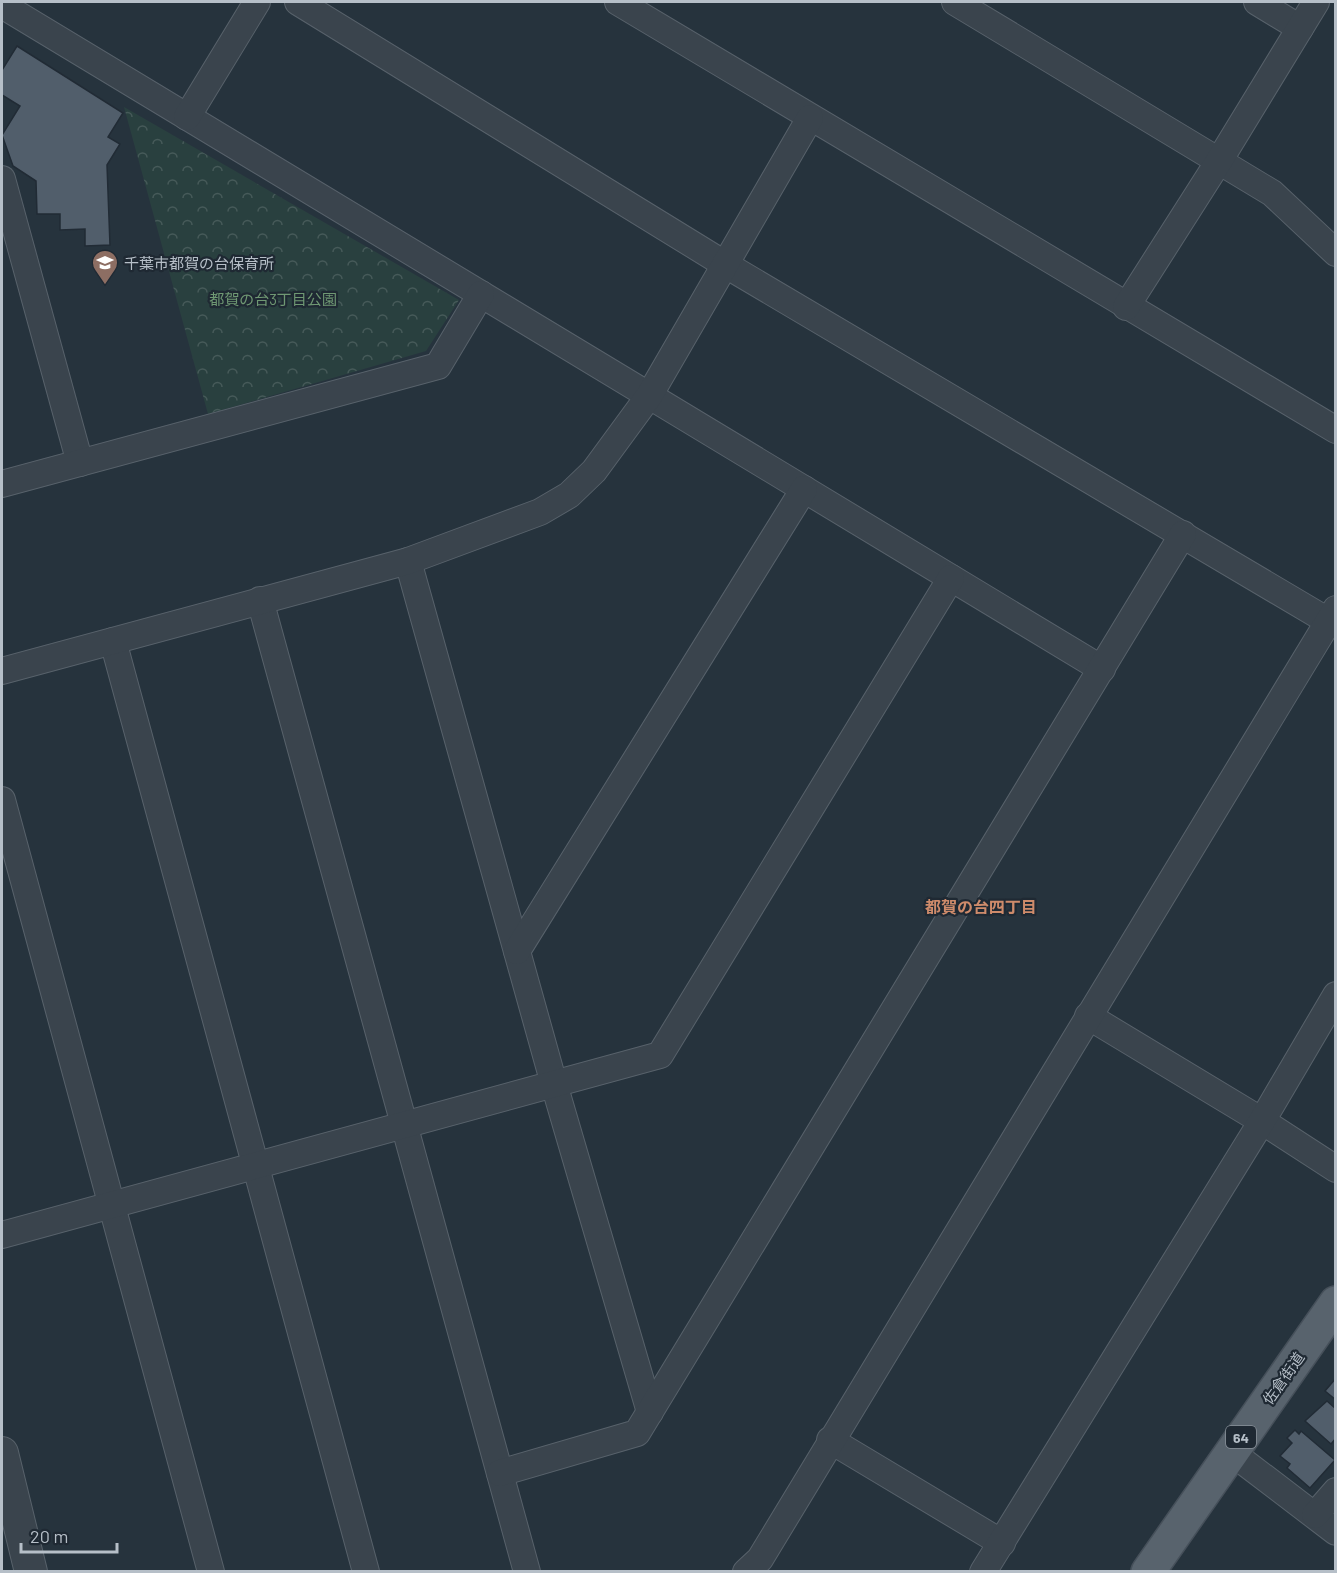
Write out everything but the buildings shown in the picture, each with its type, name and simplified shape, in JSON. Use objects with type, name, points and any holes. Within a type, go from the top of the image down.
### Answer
[{"type":"main road","name":"佐倉街道","points":[[1148,1572],[1335,1304]]},
{"type":"street","points":[[187,117],[257,2]]},
{"type":"street","points":[[298,2],[726,265],[1184,534],[1332,615],[830,1440],[760,1559],[746,1572]]},
{"type":"street","points":[[955,2],[1272,193],[1335,253]]},
{"type":"street","points":[[1257,2],[1300,28]]},
{"type":"street","points":[[1126,307],[1316,2]]},
{"type":"street","points":[[625,3],[810,118],[1335,430]]},
{"type":"street","points":[[2,5],[1102,669]]},
{"type":"street","points":[[2,671],[408,561],[540,512],[569,495],[594,471],[649,396],[810,118]]},
{"type":"street","points":[[2,179],[80,463]]},
{"type":"street","points":[[2,484],[438,366],[481,294]]},
{"type":"street","points":[[517,951],[804,489]]},
{"type":"street","points":[[500,1473],[637,1433],[1184,534]]},
{"type":"street","points":[[408,561],[554,1084],[650,1412]]},
{"type":"street","points":[[2,1235],[660,1055],[951,578]]},
{"type":"street","points":[[260,600],[527,1572]]},
{"type":"street","points":[[113,641],[366,1572]]},
{"type":"street","points":[[2,800],[211,1572]]},
{"type":"street","points":[[984,1572],[1262,1121],[1335,995]]},
{"type":"street","points":[[1088,1016],[1262,1121],[1335,1169]]},
{"type":"street","points":[[830,1440],[1002,1543]]},
{"type":"street","points":[[1231,1452],[1335,1532]]},
{"type":"street","points":[[2,1453],[31,1572]]},
{"type":"street","points":[[1315,1515],[1335,1491]]},
{"type":"green space","name":"都賀の台3丁目公園","points":[[124,107],[459,300],[426,351],[208,414]]},
{"type":"place","name":"千葉市都賀の台保育所","points":[[105,286]]},
{"type":"district","name":"都賀の台四丁目","points":[[981,906]]}]
